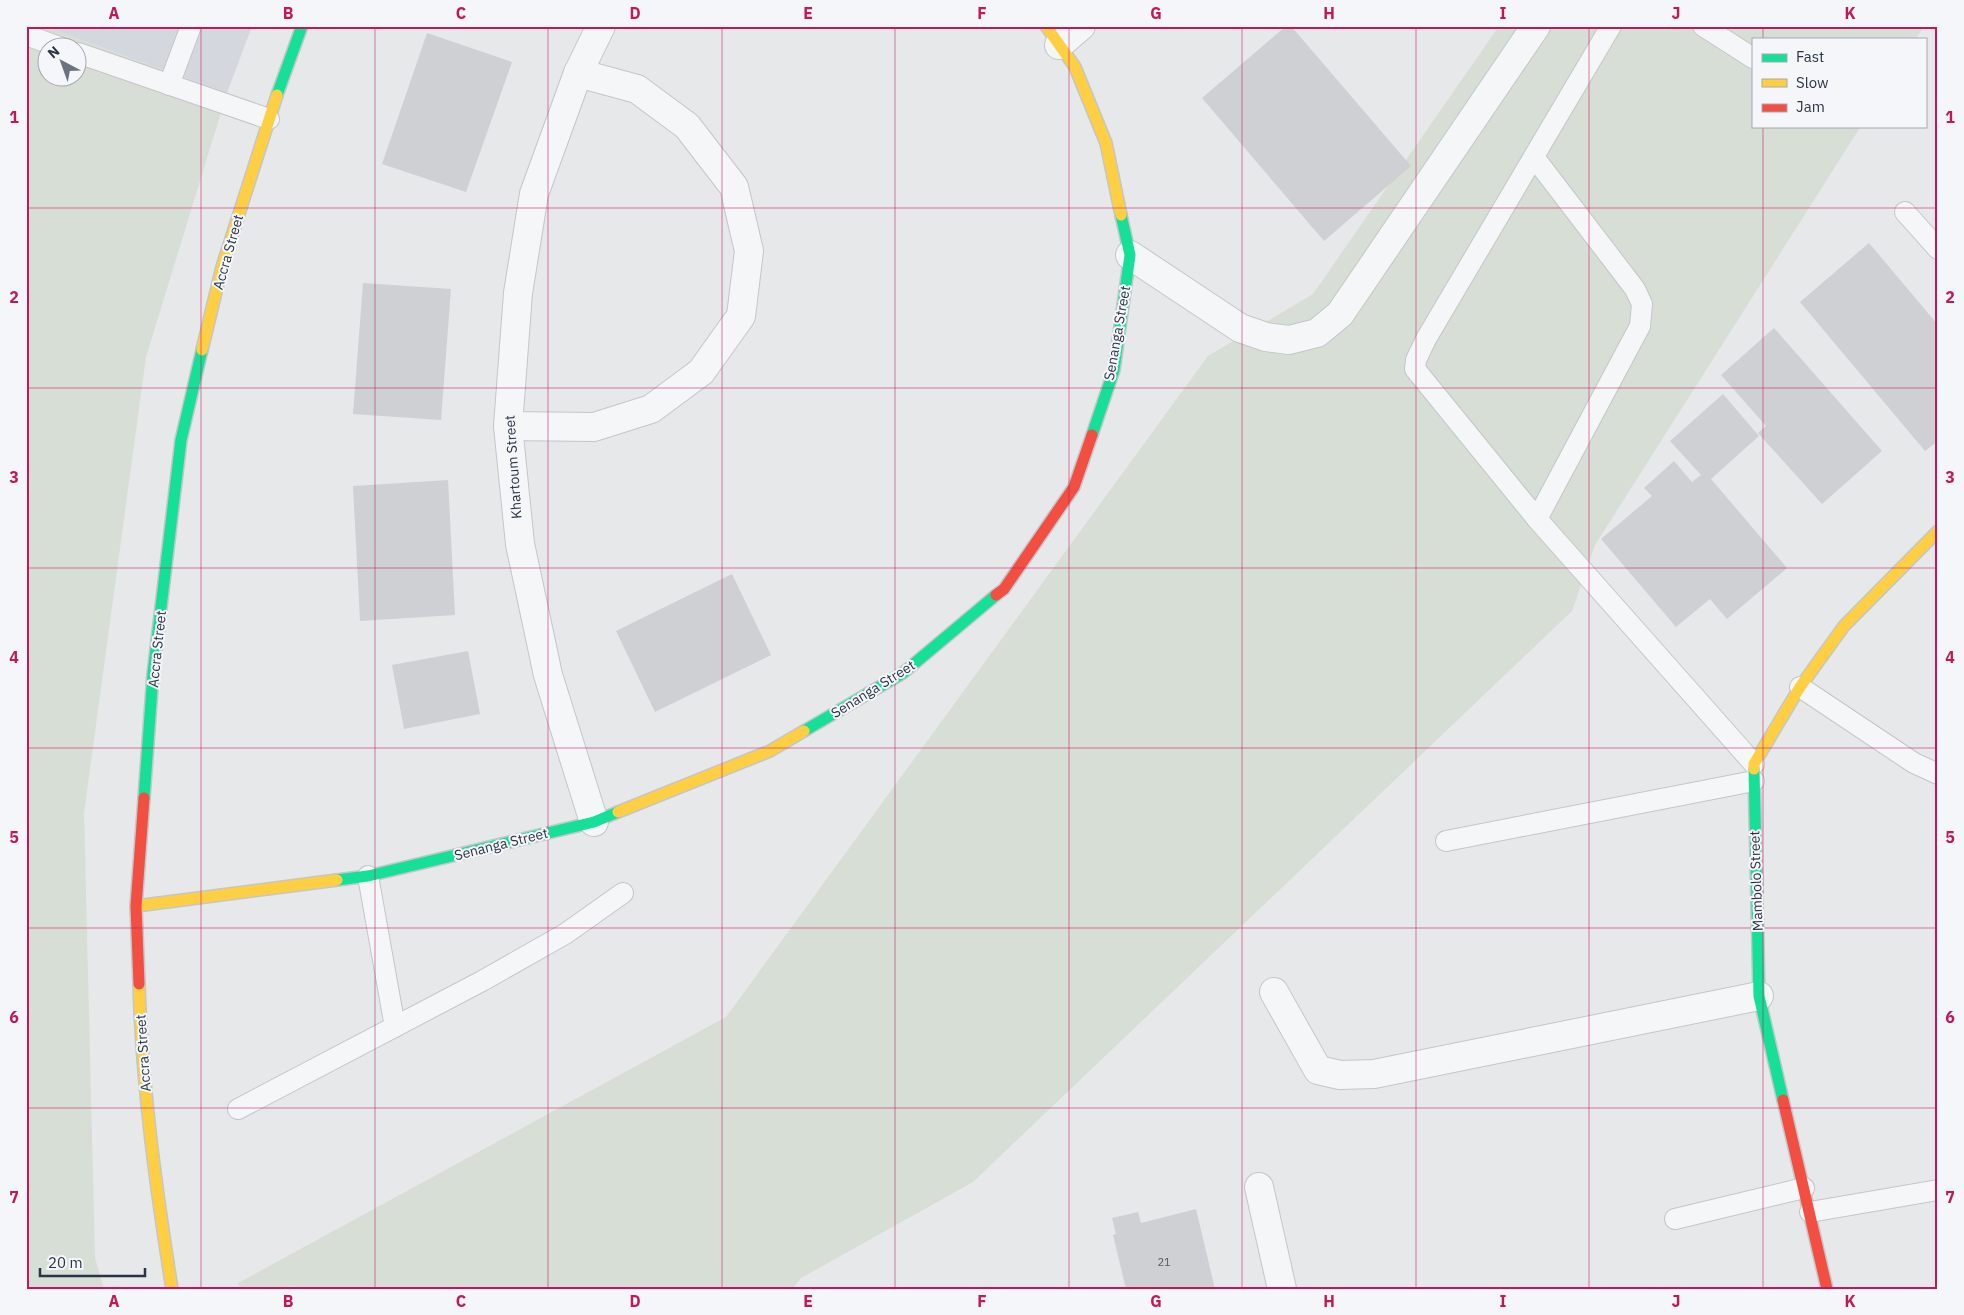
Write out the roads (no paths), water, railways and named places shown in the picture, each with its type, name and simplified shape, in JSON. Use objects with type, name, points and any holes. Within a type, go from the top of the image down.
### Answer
[{"type":"street","name":"Accra Street","points":[[172,1289],[156,1186],[141,1048],[136,906],[153,674],[181,440],[222,267],[269,119],[302,26]]},
{"type":"street","name":"Khartoum Street","points":[[594,822],[548,675],[520,544],[508,426],[518,292],[534,194],[578,73],[602,26]]},
{"type":"street","points":[[1053,35],[1080,26]]},
{"type":"street","points":[[1130,255],[1240,328],[1266,337],[1288,340],[1317,333],[1340,314],[1536,26]]},
{"type":"street","name":"Senanga Street","points":[[136,906],[368,876],[594,822],[770,751],[904,673],[1004,589],[1074,488],[1114,370],[1130,255],[1106,143],[1075,67],[1053,35]]},
{"type":"street","points":[[508,426],[594,427],[651,409],[701,372],[741,316],[749,251],[734,187],[687,126],[637,88],[578,73]]},
{"type":"street","points":[[1754,772],[1800,687],[1844,626],[1938,531]]},
{"type":"street","name":"Mambolo Street","points":[[1754,772],[1759,996],[1828,1289]]},
{"type":"street","points":[[1274,992],[1318,1070],[1340,1075],[1374,1074],[1759,996]]},
{"type":"street","points":[[1259,1187],[1282,1289]]},
{"type":"lane","points":[[169,85],[191,26]]},
{"type":"lane","points":[[1446,841],[1754,772],[1537,519],[1415,370],[1416,360],[1426,339],[1611,26]]},
{"type":"lane","points":[[1702,26],[1752,57]]},
{"type":"lane","points":[[26,35],[38,39]]},
{"type":"lane","points":[[88,57],[269,119]]},
{"type":"lane","points":[[1534,157],[1635,290],[1642,304],[1640,326],[1537,519]]},
{"type":"lane","points":[[1905,212],[1938,249]]},
{"type":"lane","points":[[1800,687],[1914,763],[1938,774]]},
{"type":"lane","points":[[368,876],[395,1027]]},
{"type":"lane","points":[[238,1109],[482,981],[565,934],[623,893]]},
{"type":"lane","points":[[1675,1219],[1804,1188]]},
{"type":"lane","points":[[1810,1212],[1938,1190]]}]
